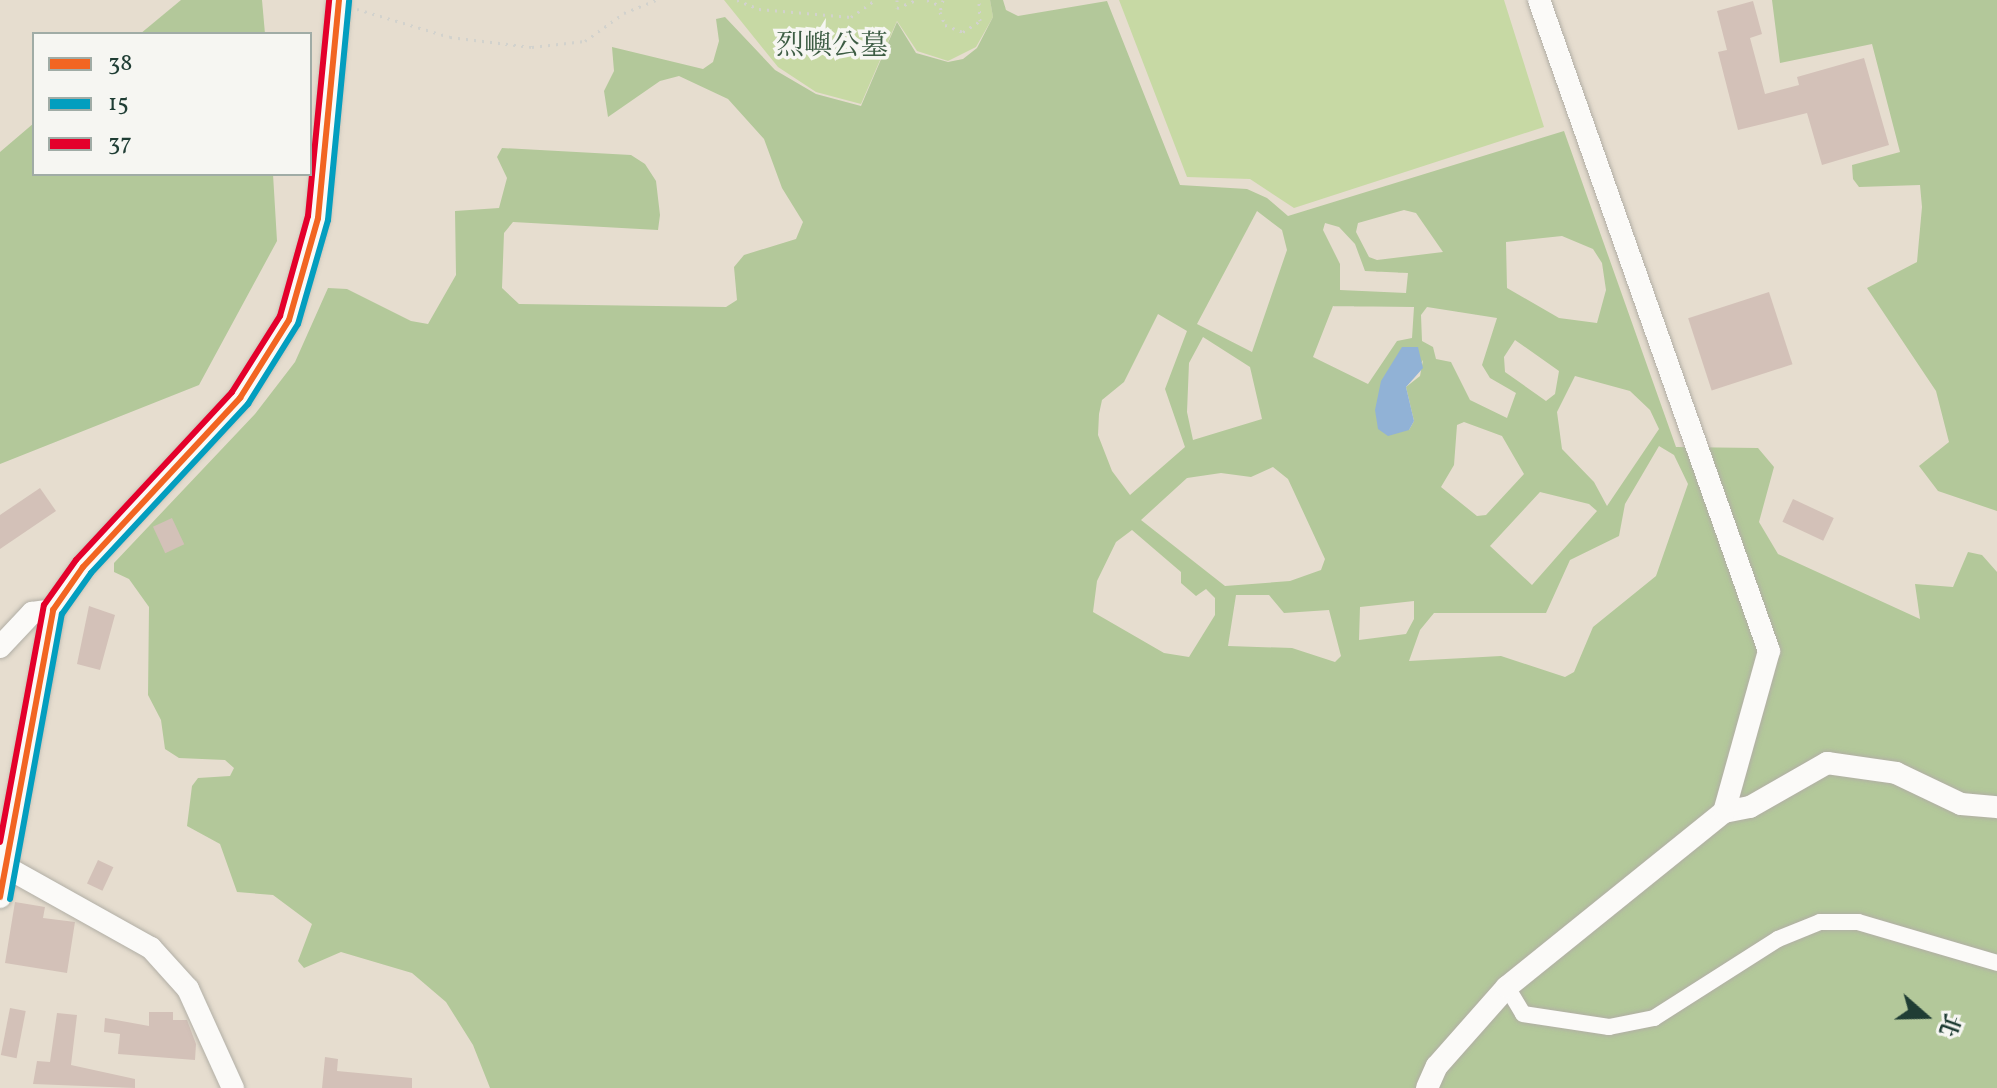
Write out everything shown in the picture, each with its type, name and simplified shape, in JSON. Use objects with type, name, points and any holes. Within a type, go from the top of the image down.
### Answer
[{"type":"street","points":[[1539,0],[1769,651],[1724,812]]},
{"type":"street","points":[[0,897],[53,610],[83,567],[240,398],[289,320],[318,218],[339,2]]},
{"type":"street","points":[[0,647],[32,613],[53,610]]},
{"type":"street","points":[[1427,1088],[1437,1066],[1507,987],[1724,812],[1750,807],[1827,763],[1896,773],[1961,804],[1997,807]]},
{"type":"street","points":[[5,861],[151,948],[188,989],[233,1088]]},
{"type":"street","points":[[1507,987],[1523,1014],[1609,1027],[1654,1018],[1778,939],[1820,922],[1858,922],[1997,963]]},
{"type":"path","points":[[339,2],[450,37],[532,47],[585,41],[624,13],[656,0]]},
{"type":"path","points":[[737,0],[759,9],[851,17],[875,0]]},
{"type":"path","points":[[897,0],[897,8],[916,0]]},
{"type":"path","points":[[927,0],[941,6]]},
{"type":"path","points":[[943,0],[941,6],[945,25],[963,32],[980,21],[979,0]]},
{"type":"green space","points":[[181,0],[262,0],[265,32],[142,32]]},
{"type":"green space","name":"烈嶼公墓","points":[[724,0],[990,0],[993,17],[976,47],[948,61],[917,51],[897,21],[861,104],[816,92],[778,67]]},
{"type":"green space","points":[[990,0],[1003,0],[1006,10],[1018,16],[1107,1],[1180,185],[1247,189],[1267,198],[1288,216],[1564,131],[1676,447],[1758,448],[1774,467],[1759,522],[1778,554],[1920,619],[1915,584],[1953,587],[1968,552],[1982,555],[1997,572],[1997,1088],[490,1088],[473,1045],[446,1002],[412,973],[341,952],[304,968],[298,961],[312,924],[273,895],[237,892],[220,844],[187,826],[192,786],[198,778],[230,776],[234,768],[225,760],[179,758],[165,749],[161,720],[148,695],[149,607],[129,579],[114,572],[114,563],[255,414],[295,362],[328,288],[347,289],[411,321],[428,324],[456,275],[455,211],[499,208],[507,178],[497,157],[502,148],[631,155],[645,164],[656,181],[660,215],[658,230],[513,222],[504,233],[502,288],[519,304],[726,307],[737,300],[734,267],[744,255],[796,239],[803,222],[782,188],[764,139],[728,99],[679,76],[660,81],[608,117],[604,91],[614,71],[612,47],[703,69],[713,62],[719,41],[716,19],[725,17],[775,70],[816,94],[861,106],[897,22],[916,53],[948,62],[963,59],[977,48],[993,17]],"holes":[[[1404,210],[1416,213],[1443,252],[1377,260],[1369,257],[1356,232],[1358,223]],[[1257,211],[1282,230],[1287,250],[1252,352],[1197,324]],[[1325,223],[1339,227],[1355,244],[1365,271],[1408,273],[1406,293],[1340,290],[1340,264],[1323,230]],[[1562,236],[1593,249],[1602,263],[1606,290],[1597,323],[1559,318],[1507,288],[1506,242]],[[1333,306],[1414,307],[1412,338],[1397,341],[1368,384],[1313,357]],[[1427,307],[1497,318],[1482,365],[1490,378],[1516,393],[1507,418],[1470,400],[1451,362],[1436,359],[1433,347],[1422,341],[1421,315]],[[1158,314],[1187,331],[1165,389],[1185,447],[1130,495],[1112,471],[1098,435],[1102,400],[1124,382]],[[1203,337],[1250,367],[1262,419],[1193,440],[1187,412],[1189,363]],[[1515,340],[1559,371],[1555,394],[1546,401],[1505,372],[1504,357]],[[1423,360],[1420,376],[1406,387],[1414,421],[1409,430],[1378,429]],[[1575,376],[1630,391],[1650,410],[1659,429],[1607,506],[1594,482],[1562,449],[1557,412]],[[1464,422],[1502,436],[1524,474],[1486,515],[1477,516],[1441,487],[1454,465],[1457,425]],[[1659,446],[1674,455],[1688,484],[1656,576],[1593,627],[1574,672],[1565,677],[1501,656],[1409,661],[1420,630],[1434,613],[1546,613],[1570,560],[1619,536],[1625,504]],[[1273,467],[1288,479],[1325,559],[1321,570],[1290,581],[1225,586],[1141,520],[1187,478],[1221,473],[1251,477]],[[1540,492],[1589,504],[1597,511],[1532,585],[1490,546]],[[1132,530],[1181,572],[1181,583],[1196,596],[1206,589],[1215,598],[1215,615],[1189,657],[1164,653],[1093,612],[1097,581],[1116,542]],[[1236,595],[1269,595],[1284,613],[1329,610],[1341,656],[1335,662],[1292,648],[1228,646]],[[1414,601],[1414,619],[1406,634],[1359,640],[1360,607]]]},
{"type":"green space","points":[[1119,0],[1504,0],[1544,127],[1294,208],[1250,179],[1187,177]]},
{"type":"green space","points":[[1772,0],[1997,0],[1997,511],[1938,491],[1919,466],[1949,442],[1936,391],[1867,288],[1917,262],[1922,207],[1920,185],[1859,187],[1853,179],[1852,165],[1900,152],[1872,44],[1780,63]]},
{"type":"green space","points":[[32,125],[32,176],[273,176],[277,241],[199,385],[0,464],[0,152]]},
{"type":"water","points":[[1402,347],[1418,347],[1423,368],[1406,387],[1414,421],[1409,430],[1388,436],[1378,429],[1375,410],[1381,381]]},
{"type":"building","points":[[1753,1],[1762,34],[1750,38],[1765,94],[1799,85],[1797,77],[1864,58],[1889,145],[1822,165],[1807,113],[1738,130],[1718,52],[1727,50],[1717,11]]},
{"type":"building","points":[[1769,292],[1792,364],[1712,391],[1688,318]]},
{"type":"building","points":[[40,488],[56,511],[0,549],[0,515]]},
{"type":"building","points":[[1793,499],[1834,518],[1823,541],[1782,522]]},
{"type":"building","points":[[172,518],[184,544],[165,553],[153,527]]},
{"type":"building","points":[[89,606],[115,615],[100,670],[77,664]]},
{"type":"building","points":[[98,860],[113,867],[102,891],[87,884]]},
{"type":"building","points":[[15,902],[45,907],[43,918],[75,922],[67,973],[5,963]]},
{"type":"building","points":[[10,1008],[26,1011],[17,1058],[1,1055]]},
{"type":"building","points":[[149,1012],[173,1012],[173,1020],[187,1020],[196,1044],[195,1060],[118,1054],[120,1034],[104,1032],[105,1018],[149,1026]]},
{"type":"building","points":[[57,1013],[77,1015],[71,1065],[135,1079],[135,1088],[33,1084],[37,1061],[50,1062]]},
{"type":"building","points":[[325,1057],[338,1059],[337,1071],[412,1078],[412,1088],[322,1088]]},
{"type":"transit line","name":"37","points":[[312,175],[329,0]]},
{"type":"transit line","name":"38","points":[[0,897],[53,610],[83,567],[240,398],[289,320],[318,218],[339,0]]},
{"type":"transit line","name":"15","points":[[10,899],[62,614],[91,573],[248,404],[298,324],[328,220],[349,1]]},
{"type":"transit line","name":"37","points":[[0,842],[44,605],[76,560],[232,392],[280,316],[308,216],[312,176]]}]
